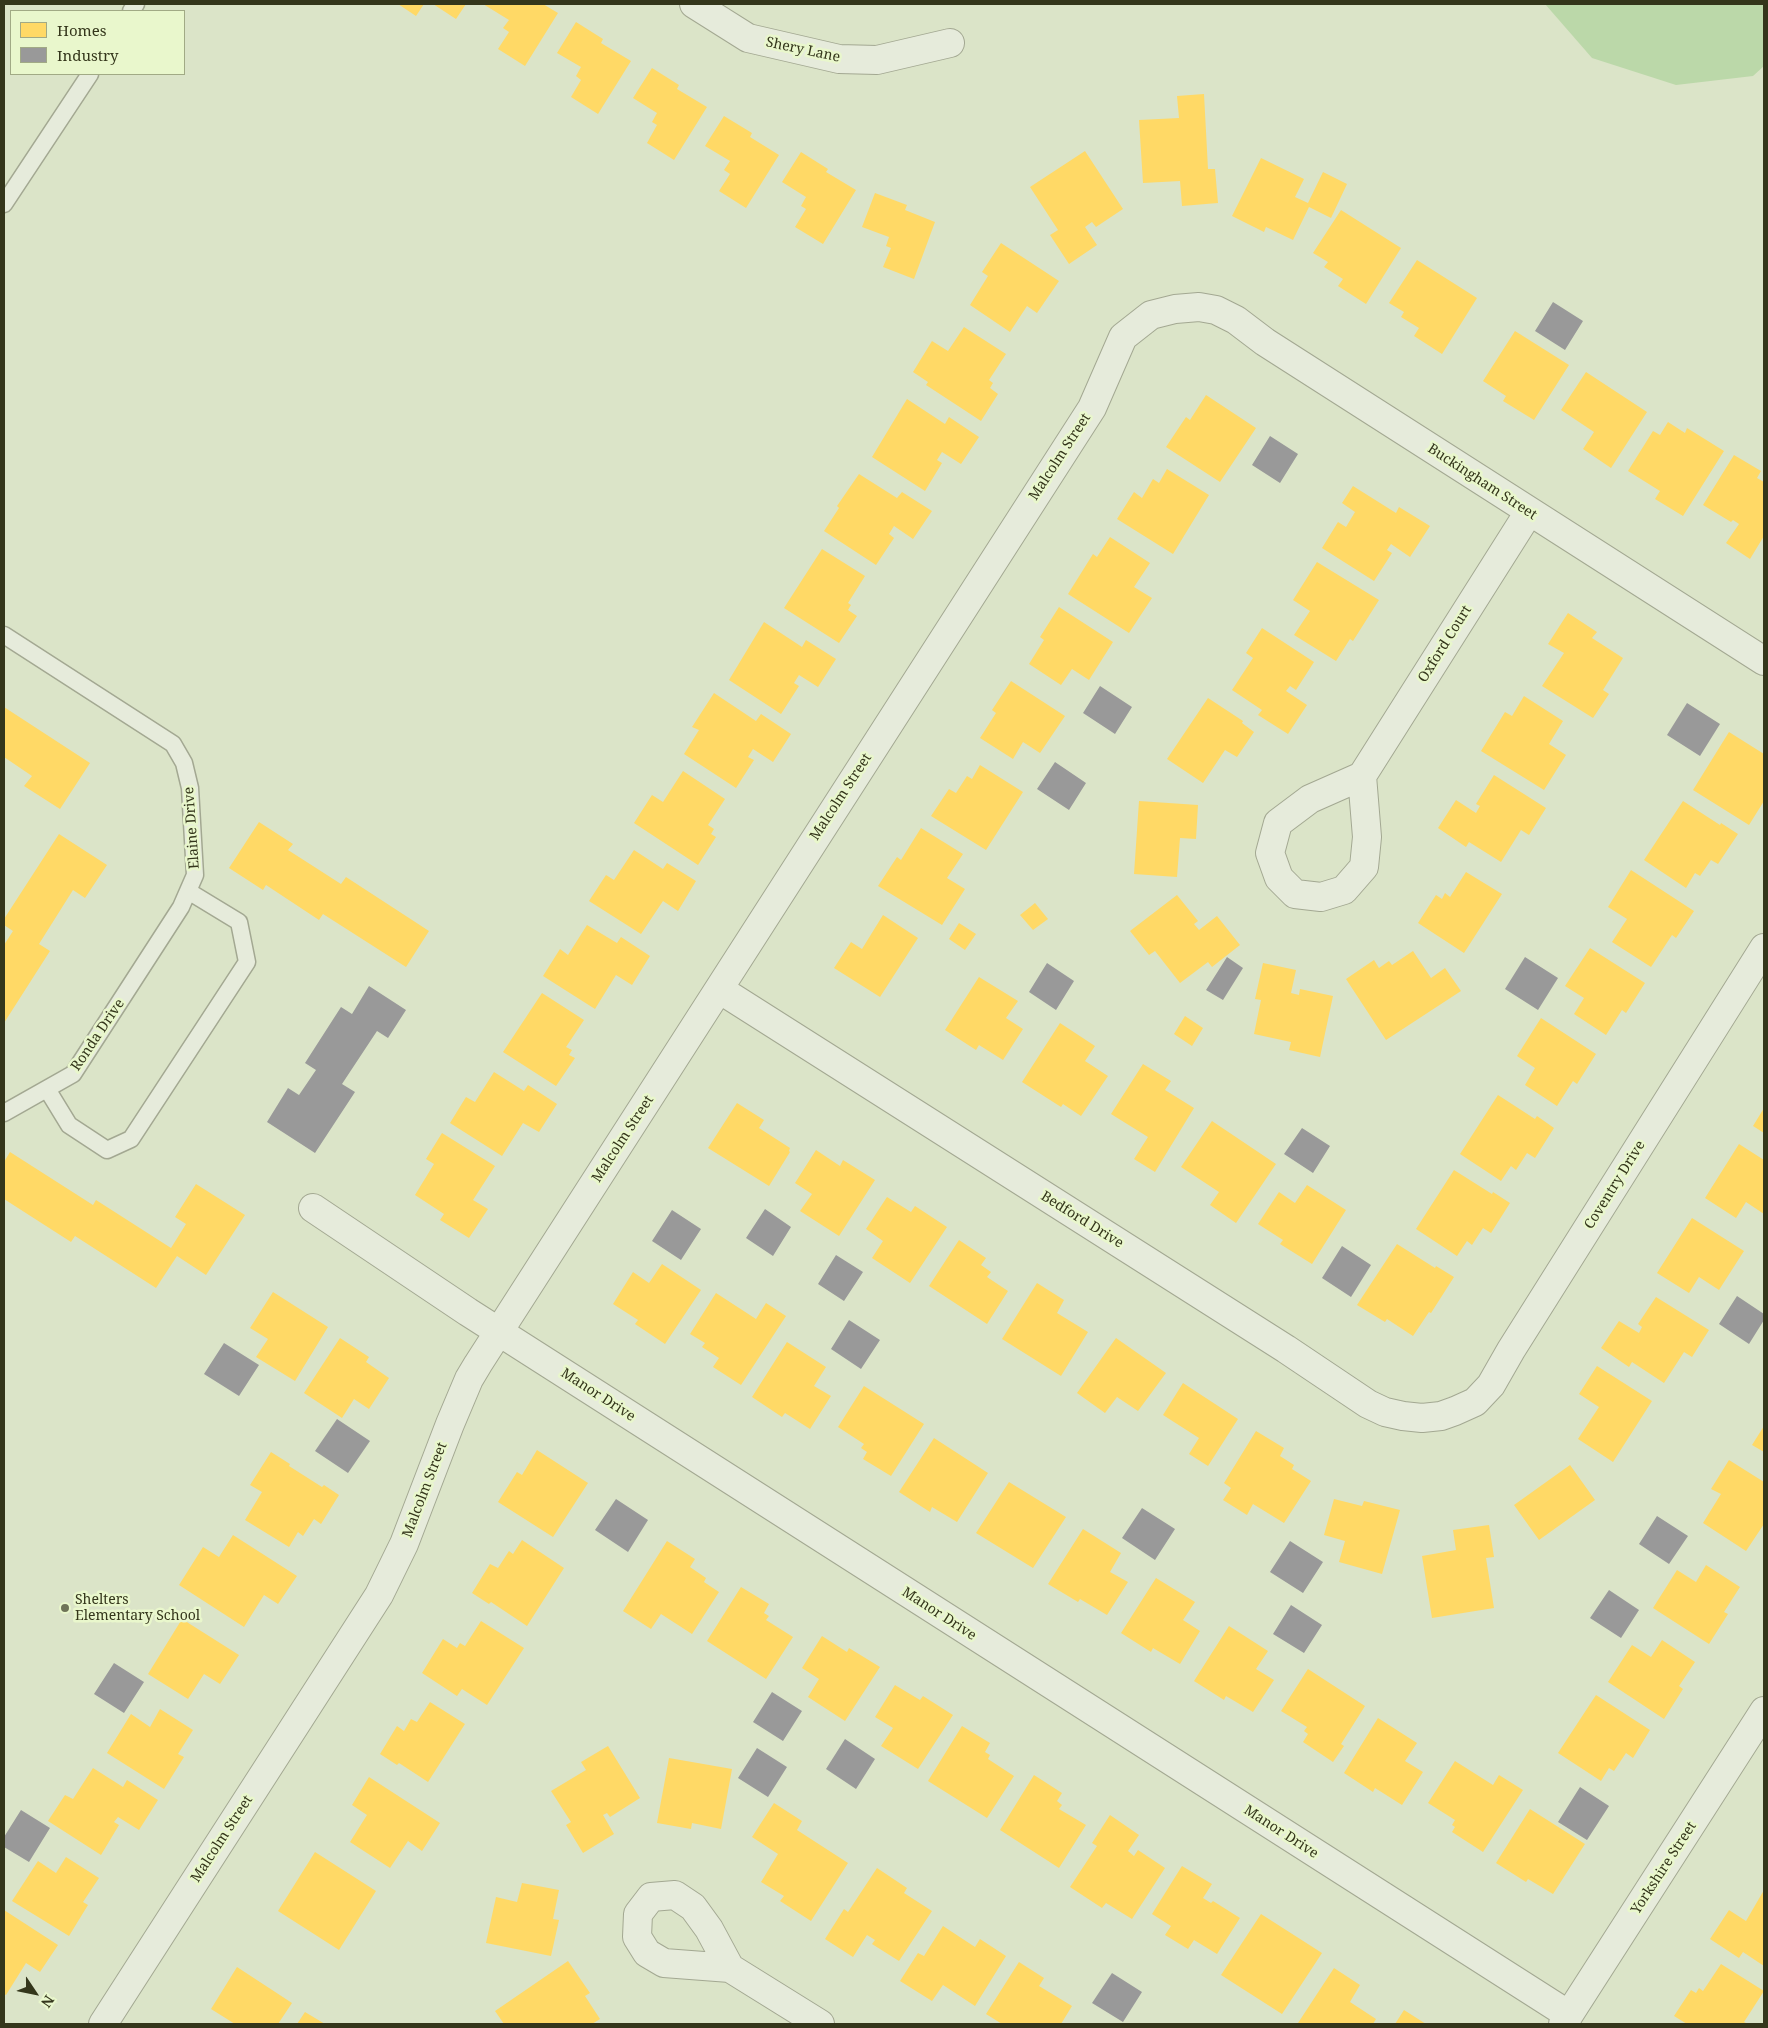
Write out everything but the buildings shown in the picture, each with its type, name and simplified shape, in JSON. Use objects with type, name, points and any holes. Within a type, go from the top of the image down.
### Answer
[{"type":"street","name":"Shery Lane","points":[[694,4],[748,38],[839,59],[877,60],[950,44]]},
{"type":"street","name":"Buckingham Street","points":[[1199,307],[1216,310],[1236,320],[1265,342],[1764,661]]},
{"type":"street","name":"Malcolm Street","points":[[103,2024],[379,1595],[404,1544],[469,1379],[1092,408],[1123,337],[1151,315],[1176,309],[1199,307]]},
{"type":"street","name":"Oxford Court","points":[[1362,776],[1529,512]]},
{"type":"street","points":[[1362,776],[1367,837],[1364,867],[1344,890],[1321,897],[1296,894],[1279,878],[1270,853],[1278,823],[1310,799],[1362,776]]},
{"type":"street","name":"Coventry Drive","points":[[1455,1411],[1475,1402],[1491,1385],[1510,1350],[1764,948]]},
{"type":"street","name":"Bedford Drive","points":[[719,989],[1277,1344],[1368,1404],[1385,1412],[1422,1418],[1441,1416],[1455,1411]]},
{"type":"street","name":"Manor Drive","points":[[312,1208],[499,1331],[1566,2020]]},
{"type":"street","name":"Yorkshire Street","points":[[1566,2020],[1764,1711]]},
{"type":"street","points":[[730,1968],[820,2024]]},
{"type":"lane","points":[[4,204],[89,75]]},
{"type":"lane","name":"Elaine Drive","points":[[4,635],[173,744],[184,763],[190,788],[195,875],[181,907],[135,980]]},
{"type":"lane","points":[[47,1090],[69,1125],[107,1150],[131,1139],[247,962],[239,922],[188,891]]},
{"type":"lane","name":"Ronda Drive","points":[[4,1113],[73,1074],[135,980]]},
{"type":"green space","points":[[1545,4],[1764,4],[1764,66],[1753,76],[1676,85],[1592,58]]},
{"type":"place","name":"Shelters Elementary School","points":[[65,1608]]}]
